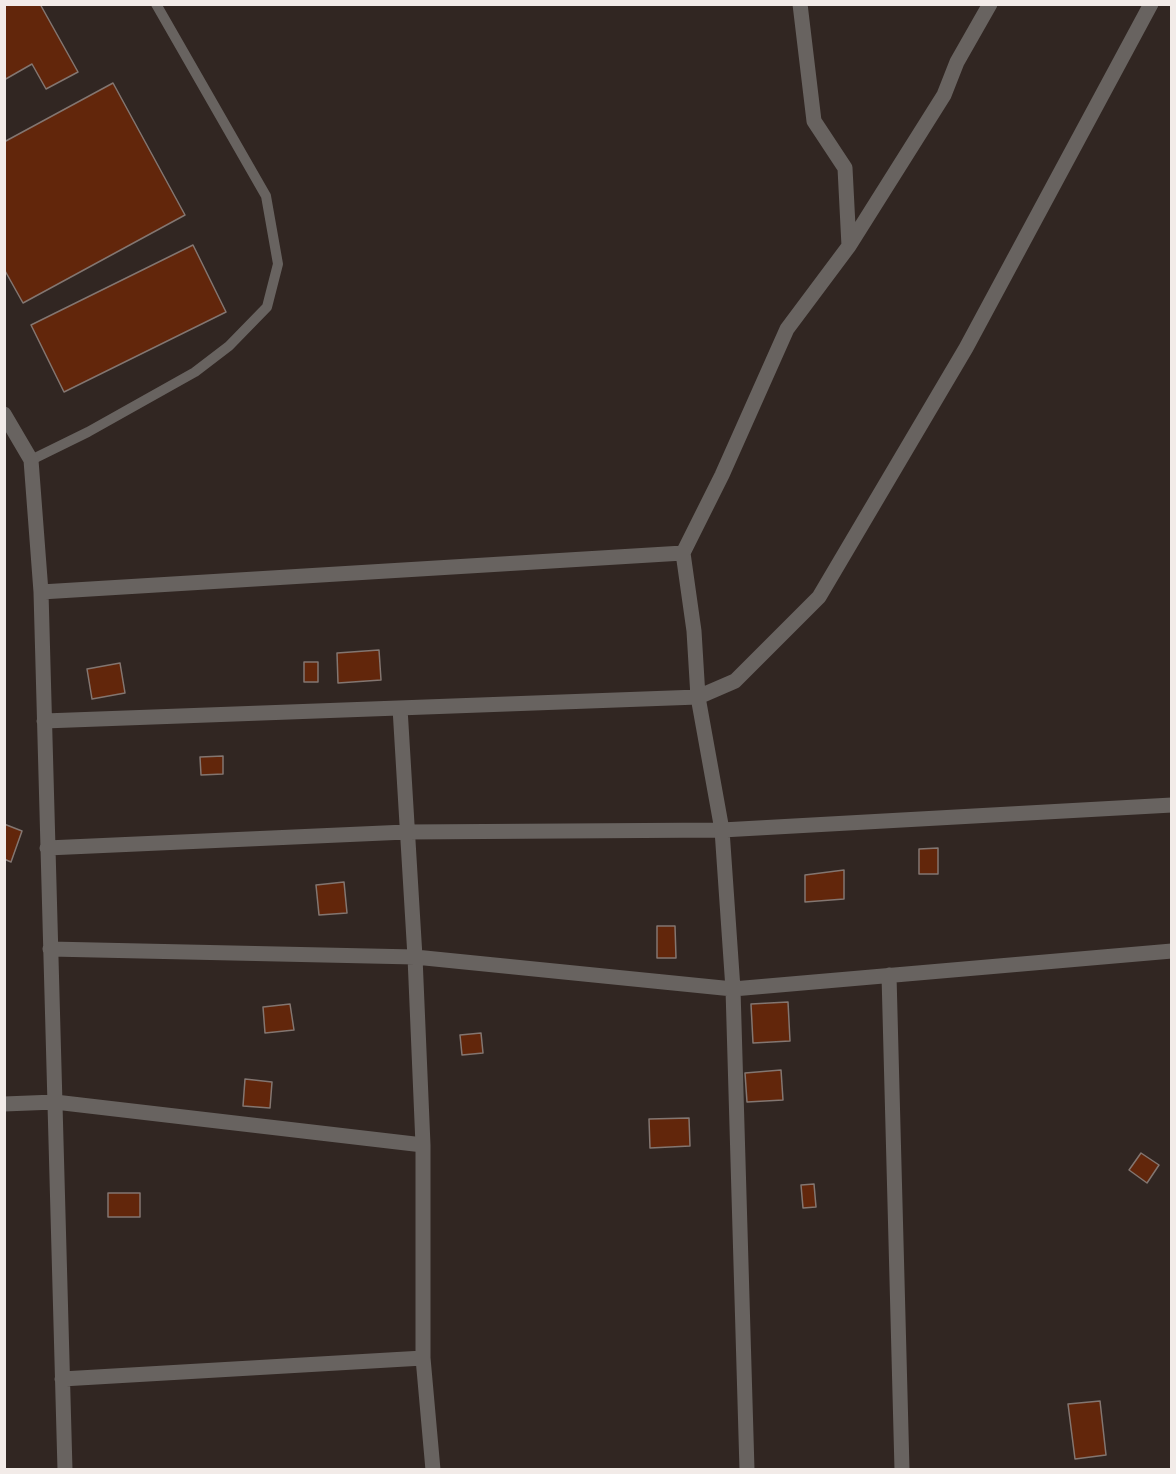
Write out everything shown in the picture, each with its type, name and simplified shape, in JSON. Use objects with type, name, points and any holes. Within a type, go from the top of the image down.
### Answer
[{"type":"street","points":[[800,4],[814,121],[845,168],[849,246]]},
{"type":"street","points":[[747,1470],[733,989],[722,830],[698,697],[694,631],[683,553],[722,475],[787,329],[849,246],[944,95],[957,62],[990,4]]},
{"type":"street","points":[[44,721],[698,697],[735,681],[819,597],[966,348],[1151,4]]},
{"type":"street","points":[[4,414],[31,460],[40,592],[65,1470]]},
{"type":"street","points":[[40,592],[683,553]]},
{"type":"street","points":[[400,708],[415,957],[423,1145],[423,1358],[433,1470]]},
{"type":"street","points":[[47,848],[406,832],[722,830],[1172,805]]},
{"type":"street","points":[[50,950],[415,957],[733,989],[1172,951]]},
{"type":"street","points":[[889,975],[902,1470]]},
{"type":"street","points":[[4,1104],[55,1102],[423,1145]]},
{"type":"street","points":[[62,1379],[423,1358]]},
{"type":"lane","points":[[31,460],[88,432],[195,372],[229,346],[267,308],[278,264],[266,196],[156,4]]},
{"type":"building","points":[[4,4],[40,4],[78,72],[46,89],[32,64],[4,80]]},
{"type":"building","points":[[113,83],[185,215],[23,303],[4,269],[4,142]]},
{"type":"building","points":[[193,245],[226,312],[64,392],[31,325]]},
{"type":"building","points":[[379,650],[381,680],[338,683],[337,653]]},
{"type":"building","points":[[304,662],[318,662],[318,682],[304,682]]},
{"type":"building","points":[[120,663],[125,693],[92,699],[87,669]]},
{"type":"building","points":[[223,756],[223,774],[201,775],[200,757]]},
{"type":"building","points":[[4,824],[22,831],[11,862],[4,859]]},
{"type":"building","points":[[938,848],[938,874],[919,874],[919,849]]},
{"type":"building","points":[[844,870],[844,899],[805,902],[805,875]]},
{"type":"building","points":[[344,882],[347,913],[319,915],[316,885]]},
{"type":"building","points":[[657,926],[675,926],[676,958],[657,958]]},
{"type":"building","points":[[788,1002],[790,1041],[753,1043],[751,1004]]},
{"type":"building","points":[[290,1004],[294,1030],[265,1033],[263,1007]]},
{"type":"building","points":[[481,1033],[483,1053],[462,1055],[460,1035]]},
{"type":"building","points":[[781,1070],[783,1100],[747,1102],[745,1073]]},
{"type":"building","points":[[245,1079],[272,1082],[270,1108],[243,1106]]},
{"type":"building","points":[[689,1118],[690,1146],[650,1148],[649,1119]]},
{"type":"building","points":[[1141,1153],[1159,1165],[1147,1183],[1129,1170]]},
{"type":"building","points":[[814,1184],[816,1207],[803,1208],[801,1185]]},
{"type":"building","points":[[108,1193],[140,1193],[140,1217],[108,1217]]},
{"type":"building","points":[[1100,1401],[1106,1455],[1075,1459],[1068,1404]]}]
